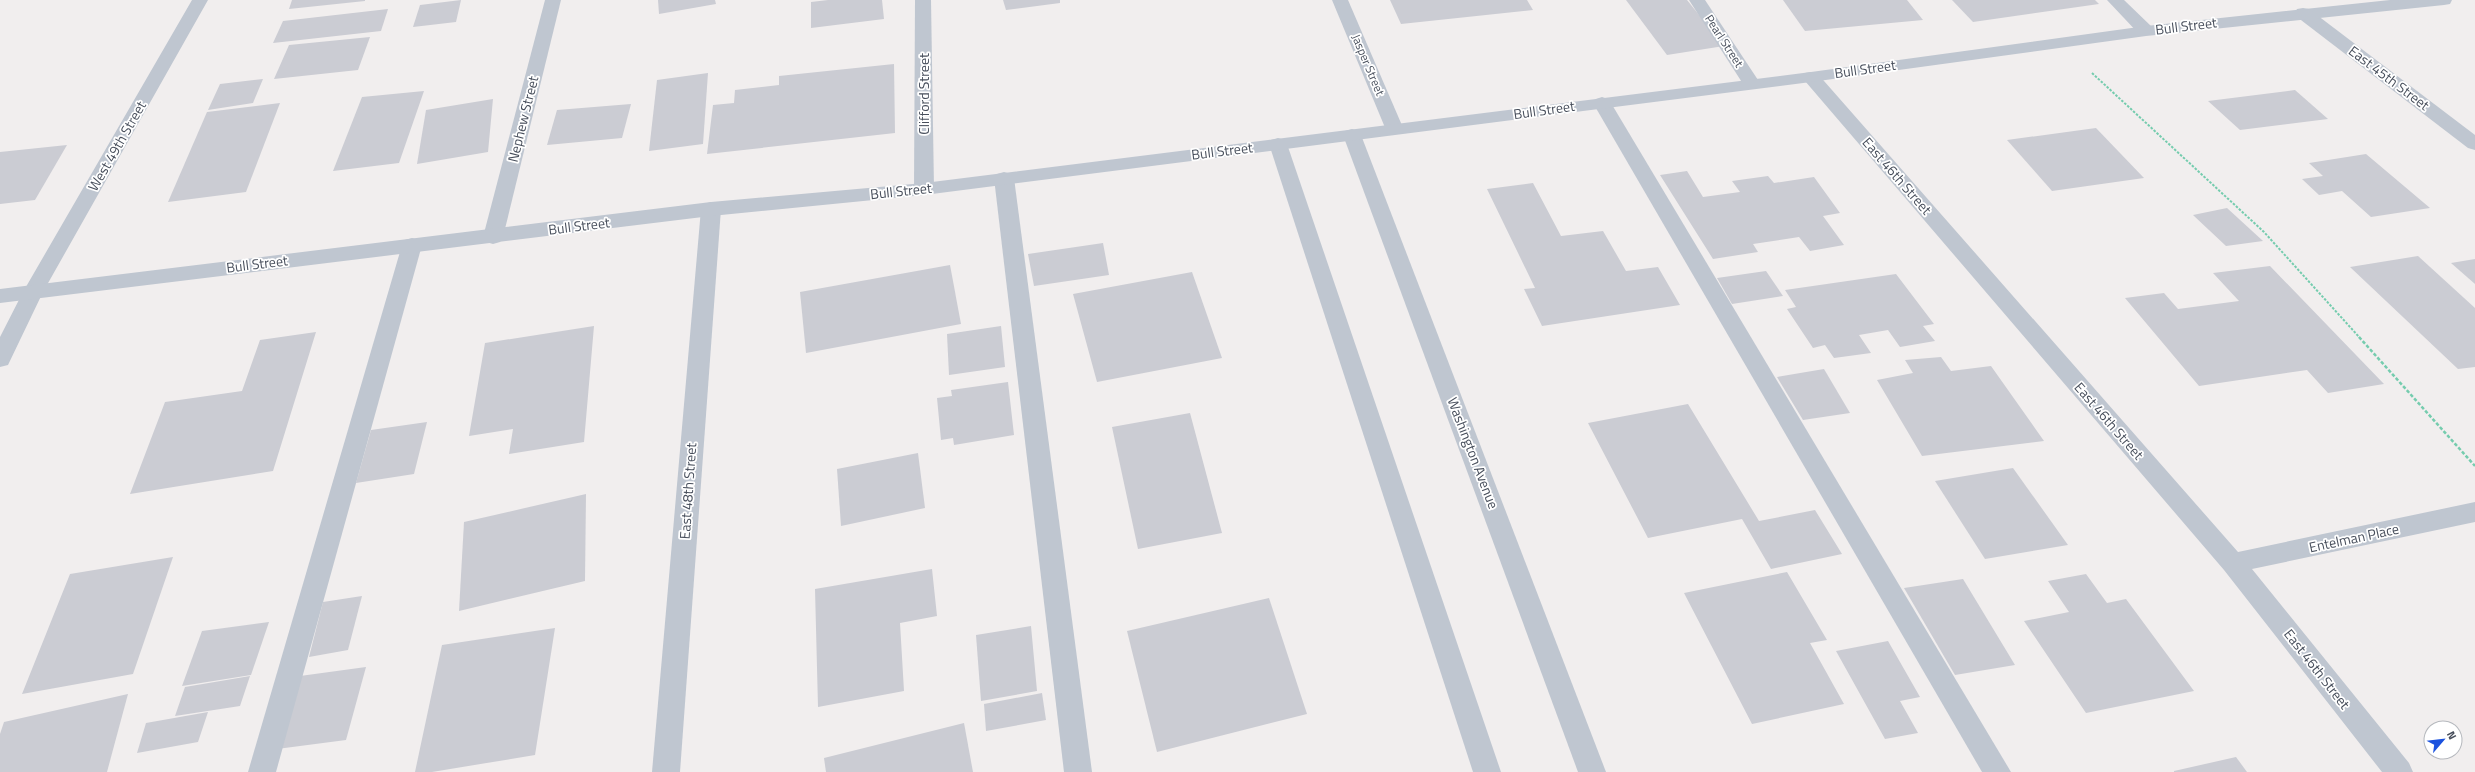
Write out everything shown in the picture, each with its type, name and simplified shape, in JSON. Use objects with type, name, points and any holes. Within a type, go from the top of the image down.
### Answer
[{"type":"street","name":"West 49th Street","points":[[0,359],[33,292],[200,0]]},
{"type":"street","name":"Nephew Street","points":[[493,238],[553,0]]},
{"type":"street","name":"Clifford Street","points":[[923,0],[924,188]]},
{"type":"street","name":"Jasper Street","points":[[1340,0],[1395,130]]},
{"type":"street","name":"Pearl Street","points":[[1697,0],[1751,83]]},
{"type":"street","points":[[2115,0],[2146,31]]},
{"type":"street","name":"Bull Street","points":[[0,296],[412,245],[493,238],[710,209],[924,188],[1395,130],[1751,83],[1811,77],[2146,31],[2303,13],[2444,0]]},
{"type":"street","name":"East 45th Street","points":[[2303,13],[2475,144]]},
{"type":"street","name":"East 46th Street","points":[[1811,77],[2233,564],[2399,772]]},
{"type":"street","points":[[1602,102],[1997,772]]},
{"type":"street","name":"Washington Avenue","points":[[1352,135],[1592,772]]},
{"type":"street","points":[[1278,144],[1487,772]]},
{"type":"street","points":[[1004,178],[1078,772]]},
{"type":"street","name":"East 48th Street","points":[[666,772],[710,209]]},
{"type":"street","points":[[262,772],[412,245]]},
{"type":"street","name":"Entelman Place","points":[[2233,564],[2475,512]]},
{"type":"path","points":[[2059,43],[2264,232],[2475,466]]},
{"type":"building","points":[[292,0],[365,0],[365,1],[289,9]]},
{"type":"building","points":[[461,0],[456,22],[413,27],[420,5]]},
{"type":"building","points":[[658,0],[715,0],[716,4],[659,14]]},
{"type":"building","points":[[828,0],[882,0],[884,19],[811,28],[811,2]]},
{"type":"building","points":[[1003,0],[1060,0],[1060,3],[1006,10]]},
{"type":"building","points":[[1390,0],[1527,0],[1533,10],[1401,24]]},
{"type":"building","points":[[1626,0],[1687,0],[1724,46],[1667,55]]},
{"type":"building","points":[[1783,0],[1907,0],[1923,20],[1805,31]]},
{"type":"building","points":[[1952,0],[2095,0],[2099,4],[1973,22]]},
{"type":"building","points":[[388,9],[381,31],[273,43],[283,21]]},
{"type":"building","points":[[370,37],[358,70],[274,79],[289,45]]},
{"type":"building","points":[[894,64],[895,133],[707,154],[713,105],[734,103],[735,90],[779,85],[779,76]]},
{"type":"building","points":[[708,73],[703,144],[649,151],[657,80]]},
{"type":"building","points":[[263,79],[253,103],[208,110],[220,84]]},
{"type":"building","points":[[2295,90],[2328,119],[2240,130],[2208,101]]},
{"type":"building","points":[[424,91],[399,163],[333,171],[362,97]]},
{"type":"building","points":[[493,99],[488,152],[417,164],[426,110]]},
{"type":"building","points":[[280,103],[246,192],[168,202],[207,112]]},
{"type":"building","points":[[631,104],[622,138],[547,145],[557,110]]},
{"type":"building","points":[[2096,128],[2144,178],[2052,191],[2007,140]]},
{"type":"building","points":[[67,145],[35,200],[0,204],[0,152]]},
{"type":"building","points":[[2366,154],[2430,208],[2371,217],[2342,191],[2319,195],[2302,179],[2323,176],[2309,163]]},
{"type":"building","points":[[1687,171],[1703,197],[1740,192],[1732,181],[1768,176],[1774,183],[1814,177],[1840,213],[1823,216],[1844,245],[1810,251],[1799,237],[1753,244],[1758,252],[1713,259],[1660,175]]},
{"type":"building","points":[[1533,183],[1561,236],[1603,231],[1626,271],[1658,267],[1680,305],[1542,326],[1524,289],[1535,288],[1487,189]]},
{"type":"building","points":[[2227,208],[2263,241],[2226,246],[2193,215]]},
{"type":"building","points":[[1103,243],[1109,275],[1034,286],[1028,254]]},
{"type":"building","points":[[2418,256],[2475,308],[2475,367],[2458,369],[2350,267]]},
{"type":"building","points":[[2475,259],[2475,284],[2451,263]]},
{"type":"building","points":[[950,265],[961,324],[806,353],[800,292]]},
{"type":"building","points":[[2270,266],[2384,384],[2328,393],[2307,370],[2199,386],[2125,298],[2164,293],[2178,309],[2239,301],[2213,273]]},
{"type":"building","points":[[1766,271],[1783,296],[1732,304],[1717,278]]},
{"type":"building","points":[[1192,272],[1222,358],[1097,382],[1073,294]]},
{"type":"building","points":[[1896,274],[1934,324],[1923,326],[1935,341],[1900,347],[1888,330],[1859,335],[1871,353],[1834,358],[1825,345],[1813,348],[1787,309],[1796,307],[1785,290]]},
{"type":"building","points":[[594,326],[584,442],[509,454],[513,429],[469,436],[485,343]]},
{"type":"building","points":[[1001,326],[1005,367],[949,375],[947,334]]},
{"type":"building","points":[[316,332],[273,471],[130,494],[165,402],[242,391],[260,340]]},
{"type":"building","points":[[1941,357],[1951,371],[1991,366],[2044,441],[1922,456],[1877,380],[1913,373],[1905,360]]},
{"type":"building","points":[[1824,369],[1850,413],[1803,420],[1777,377]]},
{"type":"building","points":[[1008,382],[1014,435],[954,445],[953,438],[941,440],[937,398],[952,396],[951,390]]},
{"type":"building","points":[[1688,404],[1759,521],[1815,510],[1842,554],[1771,569],[1742,519],[1648,538],[1588,423]]},
{"type":"building","points":[[1190,413],[1222,533],[1138,549],[1112,427]]},
{"type":"building","points":[[427,422],[414,474],[356,483],[371,430]]},
{"type":"building","points":[[918,453],[925,508],[841,526],[837,469]]},
{"type":"building","points":[[2013,468],[2068,545],[1985,559],[1935,481]]},
{"type":"building","points":[[586,494],[585,581],[459,611],[464,522]]},
{"type":"building","points":[[173,557],[133,674],[22,694],[70,574]]},
{"type":"building","points":[[932,569],[937,616],[900,623],[904,691],[818,707],[815,589]]},
{"type":"building","points":[[1787,572],[1827,640],[1810,643],[1844,704],[1752,724],[1684,593]]},
{"type":"building","points":[[2086,574],[2107,603],[2126,599],[2194,691],[2086,713],[2024,621],[2069,612],[2048,581]]},
{"type":"building","points":[[1963,579],[2015,665],[1955,675],[1904,588]]},
{"type":"building","points":[[362,596],[348,650],[309,657],[323,602]]},
{"type":"building","points":[[1269,598],[1307,714],[1157,752],[1127,631]]},
{"type":"building","points":[[269,622],[251,675],[182,686],[202,631]]},
{"type":"building","points":[[1031,626],[1037,691],[981,701],[976,635]]},
{"type":"building","points":[[555,628],[535,755],[432,772],[415,772],[442,645]]},
{"type":"building","points":[[1888,641],[1920,697],[1900,701],[1918,733],[1885,739],[1836,651]]},
{"type":"building","points":[[366,667],[346,740],[277,749],[300,676]]},
{"type":"building","points":[[250,676],[240,706],[175,716],[185,687]]},
{"type":"building","points":[[1042,693],[1046,720],[986,731],[984,704]]},
{"type":"building","points":[[128,694],[107,772],[0,772],[0,734],[4,722]]},
{"type":"building","points":[[208,712],[198,742],[137,753],[146,723]]},
{"type":"building","points":[[964,723],[973,772],[826,772],[824,758]]},
{"type":"building","points":[[2236,757],[2247,772],[2174,772],[2174,771]]}]
